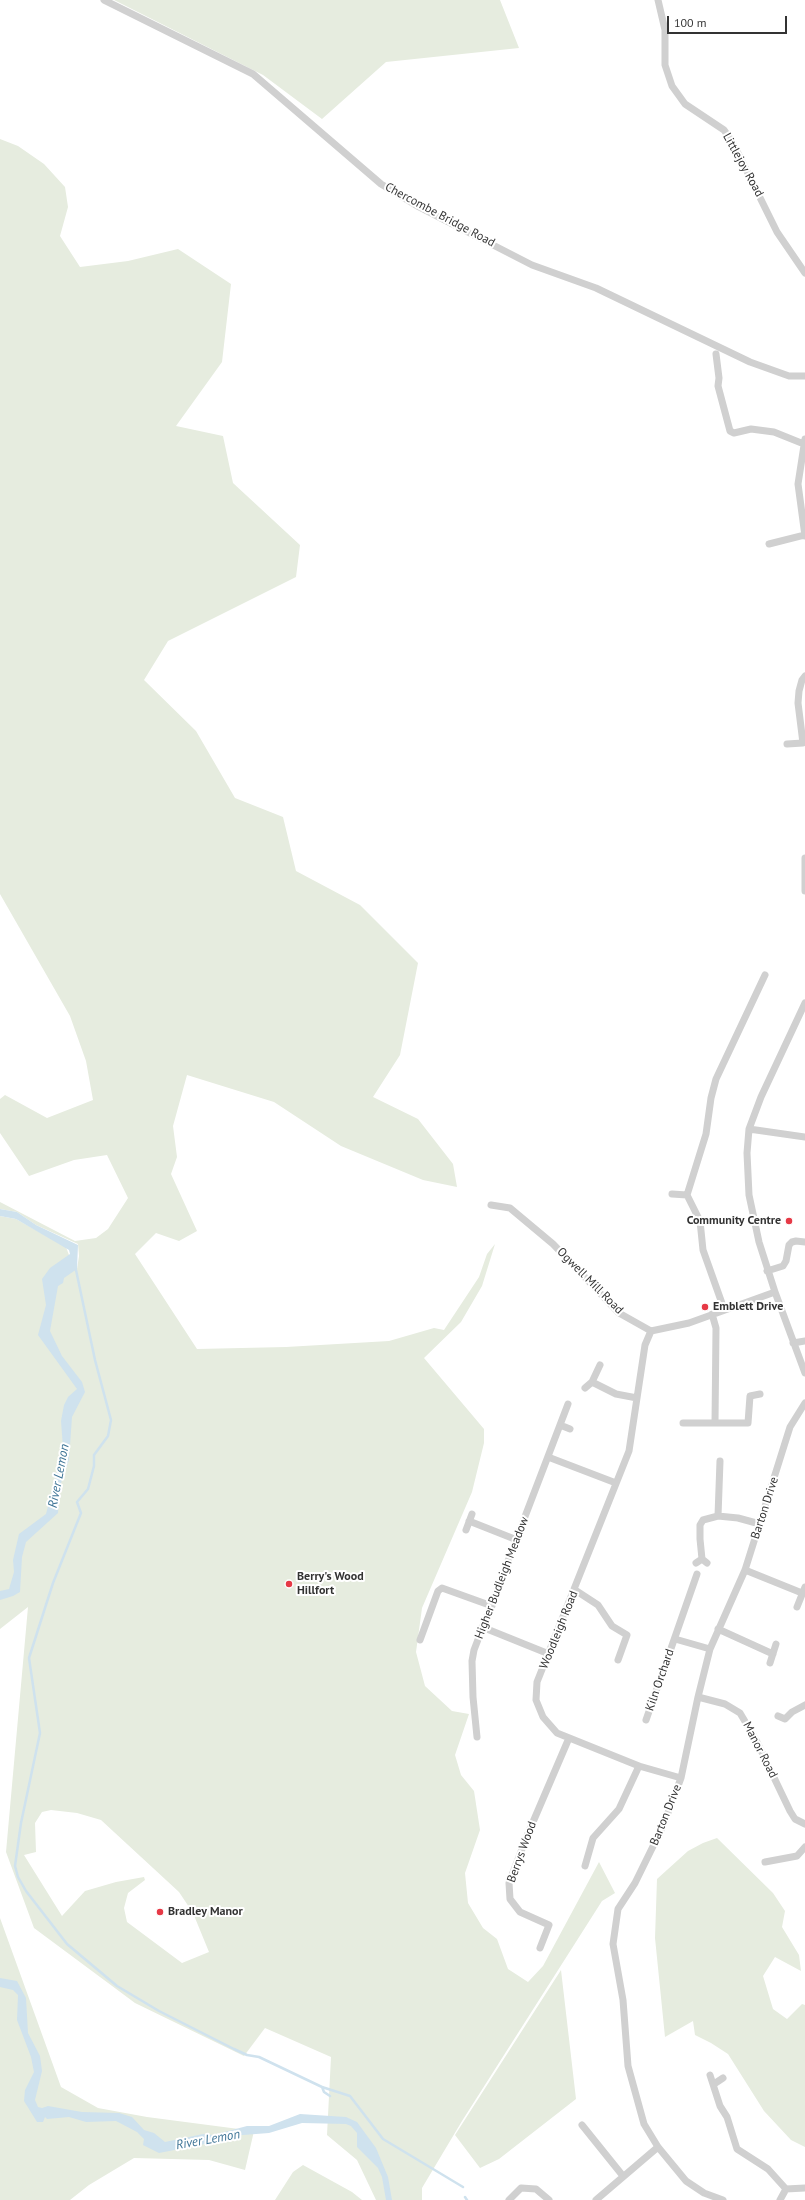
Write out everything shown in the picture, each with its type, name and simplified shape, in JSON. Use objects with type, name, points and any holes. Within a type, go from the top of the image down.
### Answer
[{"type":"street","name":"Chercombe Bridge Road","points":[[104,0],[253,74],[381,184],[419,207],[532,265],[596,288],[750,362],[789,376],[805,376]]},
{"type":"street","name":"Littlejoy Road","points":[[658,0],[665,30],[665,65],[672,86],[685,104],[724,130],[733,143],[777,232],[805,273]]},
{"type":"street","points":[[716,354],[719,378],[718,386],[730,431],[734,433],[752,429],[774,432],[804,441],[799,472],[805,536],[769,544]]},
{"type":"street","points":[[787,744],[804,743],[798,697],[802,680],[805,676]]},
{"type":"street","points":[[805,858],[805,891]]},
{"type":"street","points":[[724,1309],[703,1250],[700,1221],[687,1195],[706,1134],[711,1098],[716,1079],[765,975]]},
{"type":"street","points":[[805,1003],[761,1097],[749,1129],[747,1153],[748,1195],[768,1271],[793,1344],[805,1373]]},
{"type":"street","points":[[749,1129],[805,1137]]},
{"type":"street","points":[[672,1194],[687,1195]]},
{"type":"street","name":"Ogwell Mill Road","points":[[491,1205],[510,1208],[553,1244],[619,1313],[651,1331]]},
{"type":"street","points":[[768,1271],[783,1266],[786,1261],[789,1245],[792,1242],[796,1240],[805,1242]]},
{"type":"street","points":[[651,1331],[689,1323],[724,1309],[775,1292]]},
{"type":"street","points":[[712,1314],[716,1328],[715,1423]]},
{"type":"street","name":"Woodleigh Road","points":[[651,1331],[645,1345],[629,1450],[575,1590],[537,1682],[536,1700],[543,1717],[549,1726],[557,1733],[638,1766],[681,1778]]},
{"type":"street","points":[[793,1344],[805,1341]]},
{"type":"street","points":[[585,1388],[592,1382],[600,1365]]},
{"type":"street","points":[[592,1382],[616,1394],[637,1398]]},
{"type":"street","points":[[683,1423],[748,1423],[750,1396],[760,1394]]},
{"type":"street","name":"Barton Drive","points":[[723,2200],[704,2193],[686,2181],[658,2147],[644,2124],[628,2066],[623,2000],[613,1944],[618,1909],[635,1883],[663,1826],[681,1778],[710,1649],[745,1570],[790,1427],[805,1403]]},
{"type":"street","name":"Higher Budleigh Meadow","points":[[478,1737],[473,1698],[472,1661],[482,1628],[492,1606],[568,1404]]},
{"type":"street","points":[[560,1425],[570,1429]]},
{"type":"street","points":[[548,1457],[616,1483]]},
{"type":"street","points":[[718,1516],[720,1461]]},
{"type":"street","points":[[466,1530],[472,1514]]},
{"type":"street","points":[[702,1562],[700,1525],[703,1520],[718,1516],[738,1518],[760,1524]]},
{"type":"street","points":[[469,1521],[517,1540]]},
{"type":"street","points":[[745,1570],[804,1590],[797,1607]]},
{"type":"street","name":"Kiln Orchard","points":[[646,1720],[697,1574]]},
{"type":"street","points":[[420,1640],[438,1591],[442,1588],[492,1606]]},
{"type":"street","points":[[575,1590],[598,1605],[612,1626],[627,1635],[618,1660]]},
{"type":"street","points":[[482,1628],[549,1654]]},
{"type":"street","points":[[718,1629],[773,1654]]},
{"type":"street","name":"Kiln Orchard","points":[[675,1639],[710,1649]]},
{"type":"street","points":[[770,1663],[776,1644]]},
{"type":"street","name":"Manor Road","points":[[698,1697],[725,1704],[740,1713],[756,1740],[790,1811],[795,1819],[805,1824]]},
{"type":"street","points":[[778,1716],[785,1719],[792,1712],[805,1705]]},
{"type":"street","name":"Berrys Wood","points":[[540,1948],[549,1925],[520,1912],[510,1899],[508,1892],[509,1883],[526,1836],[568,1738]]},
{"type":"street","points":[[585,1866],[593,1838],[619,1809],[638,1766]]},
{"type":"street","points":[[765,1862],[797,1856],[805,1847]]},
{"type":"street","points":[[710,2075],[720,2106],[727,2117],[737,2149],[768,2169],[786,2189]]},
{"type":"street","points":[[714,2084],[723,2078]]},
{"type":"street","points":[[582,2125],[623,2176]]},
{"type":"street","points":[[596,2200],[658,2147]]},
{"type":"street","points":[[509,2200],[521,2188],[536,2189],[548,2200]]},
{"type":"street","points":[[786,2189],[805,2188]]},
{"type":"street","points":[[780,2200],[786,2189]]},
{"type":"shaded area","points":[[114,0],[500,0],[519,48],[386,62],[322,119],[263,75]]},
{"type":"shaded area","points":[[0,139],[18,146],[44,164],[65,187],[68,207],[60,236],[80,267],[128,261],[178,249],[231,284],[222,362],[176,426],[223,436],[233,483],[300,545],[296,577],[168,641],[144,680],[196,731],[235,798],[283,817],[296,871],[360,905],[418,963],[400,1055],[373,1097],[418,1119],[453,1164],[457,1187],[423,1180],[341,1146],[274,1102],[187,1075],[173,1126],[177,1157],[171,1174],[197,1231],[179,1241],[156,1233],[135,1254],[197,1349],[286,1347],[389,1341],[434,1328],[444,1330],[479,1277],[487,1254],[495,1244],[482,1286],[461,1322],[424,1358],[484,1429],[484,1443],[472,1492],[422,1608],[416,1652],[425,1686],[452,1711],[469,1714],[455,1755],[461,1775],[474,1791],[480,1830],[465,1873],[468,1903],[483,1928],[497,1939],[508,1969],[528,1982],[543,1966],[599,1862],[615,1893],[602,1901],[462,2121],[422,2188],[422,2200],[376,2200],[357,2160],[327,2135],[331,2057],[265,2028],[244,2056],[135,2003],[34,1928],[6,1852],[28,1607],[0,1629],[0,1216],[16,1219],[66,1247],[72,1263],[77,1269],[79,1256],[78,1244],[36,1225],[17,1212],[0,1209],[0,1202],[75,1241],[96,1238],[108,1229],[128,1198],[107,1155],[74,1160],[29,1176],[0,1133],[0,1099],[5,1095],[47,1118],[93,1100],[86,1061],[70,1016],[0,894]],"holes":[[[51,1810],[77,1813],[101,1820],[179,1892],[193,1913],[209,1952],[182,1963],[127,1922],[124,1908],[128,1893],[145,1880],[144,1877],[116,1882],[85,1891],[62,1916],[24,1855],[36,1852],[35,1823],[42,1812]]]},
{"type":"shaded area","points":[[717,1838],[773,1893],[785,1911],[782,1927],[799,1955],[801,1971],[775,1957],[763,1976],[773,2009],[787,2019],[802,2004],[805,2005],[805,2147],[791,2140],[764,2111],[728,2054],[695,2035],[693,2021],[665,2037],[655,1938],[657,1879],[688,1851]]},
{"type":"shaded area","points":[[0,1918],[61,2087],[98,2108],[147,2117],[254,2131],[245,2170],[209,2160],[134,2158],[89,2185],[70,2200],[0,2200]]},
{"type":"shaded area","points":[[561,1970],[576,2099],[499,2159],[480,2168],[455,2135]]},
{"type":"shaded area","points":[[303,2165],[352,2192],[362,2200],[275,2200],[293,2172]]},
{"type":"water","name":"River Lemon","points":[[0,1209],[17,1212],[36,1225],[78,1245],[77,1269],[64,1278],[63,1283],[58,1286],[50,1331],[62,1356],[82,1382],[85,1392],[72,1417],[69,1460],[60,1486],[58,1513],[26,1542],[22,1557],[20,1592],[0,1600],[0,1591],[9,1589],[14,1572],[13,1560],[19,1534],[46,1514],[63,1448],[61,1421],[64,1405],[68,1397],[77,1389],[38,1335],[46,1305],[42,1279],[50,1268],[70,1254],[69,1250],[16,1219],[0,1216]]},
{"type":"water","points":[[0,1978],[17,1981],[26,1998],[28,2033],[40,2056],[42,2071],[35,2100],[38,2107],[42,2108],[48,2106],[82,2112],[119,2113],[132,2117],[144,2130],[154,2133],[165,2142],[203,2134],[213,2135],[247,2126],[269,2126],[300,2114],[346,2117],[357,2122],[376,2148],[388,2177],[392,2200],[386,2200],[382,2177],[378,2168],[357,2147],[357,2133],[351,2126],[346,2124],[302,2123],[269,2133],[230,2136],[210,2143],[159,2153],[143,2145],[144,2139],[137,2132],[116,2121],[86,2122],[69,2117],[47,2119],[45,2117],[43,2122],[37,2122],[24,2101],[25,2090],[34,2072],[31,2057],[17,2020],[18,1995],[13,1990],[0,1987]]},
{"type":"waterway","points":[[76,1270],[95,1360],[111,1420],[108,1436],[94,1455],[94,1466],[88,1489],[77,1502],[81,1513],[53,1583],[29,1658],[40,1733],[21,1823],[15,1866],[18,1877],[26,1891],[67,1944],[117,1986],[159,2011],[234,2049],[247,2055],[259,2057],[322,2087],[324,2092],[330,2096]]},
{"type":"waterway","points":[[322,2087],[350,2096],[383,2139],[463,2187]]},
{"type":"place","name":"Community Centre","points":[[789,1221]]},
{"type":"place","name":"Emblett Drive","points":[[705,1307]]},
{"type":"place","name":"Berry's Wood Hillfort","points":[[289,1584]]},
{"type":"place","name":"Bradley Manor","points":[[160,1912]]}]
